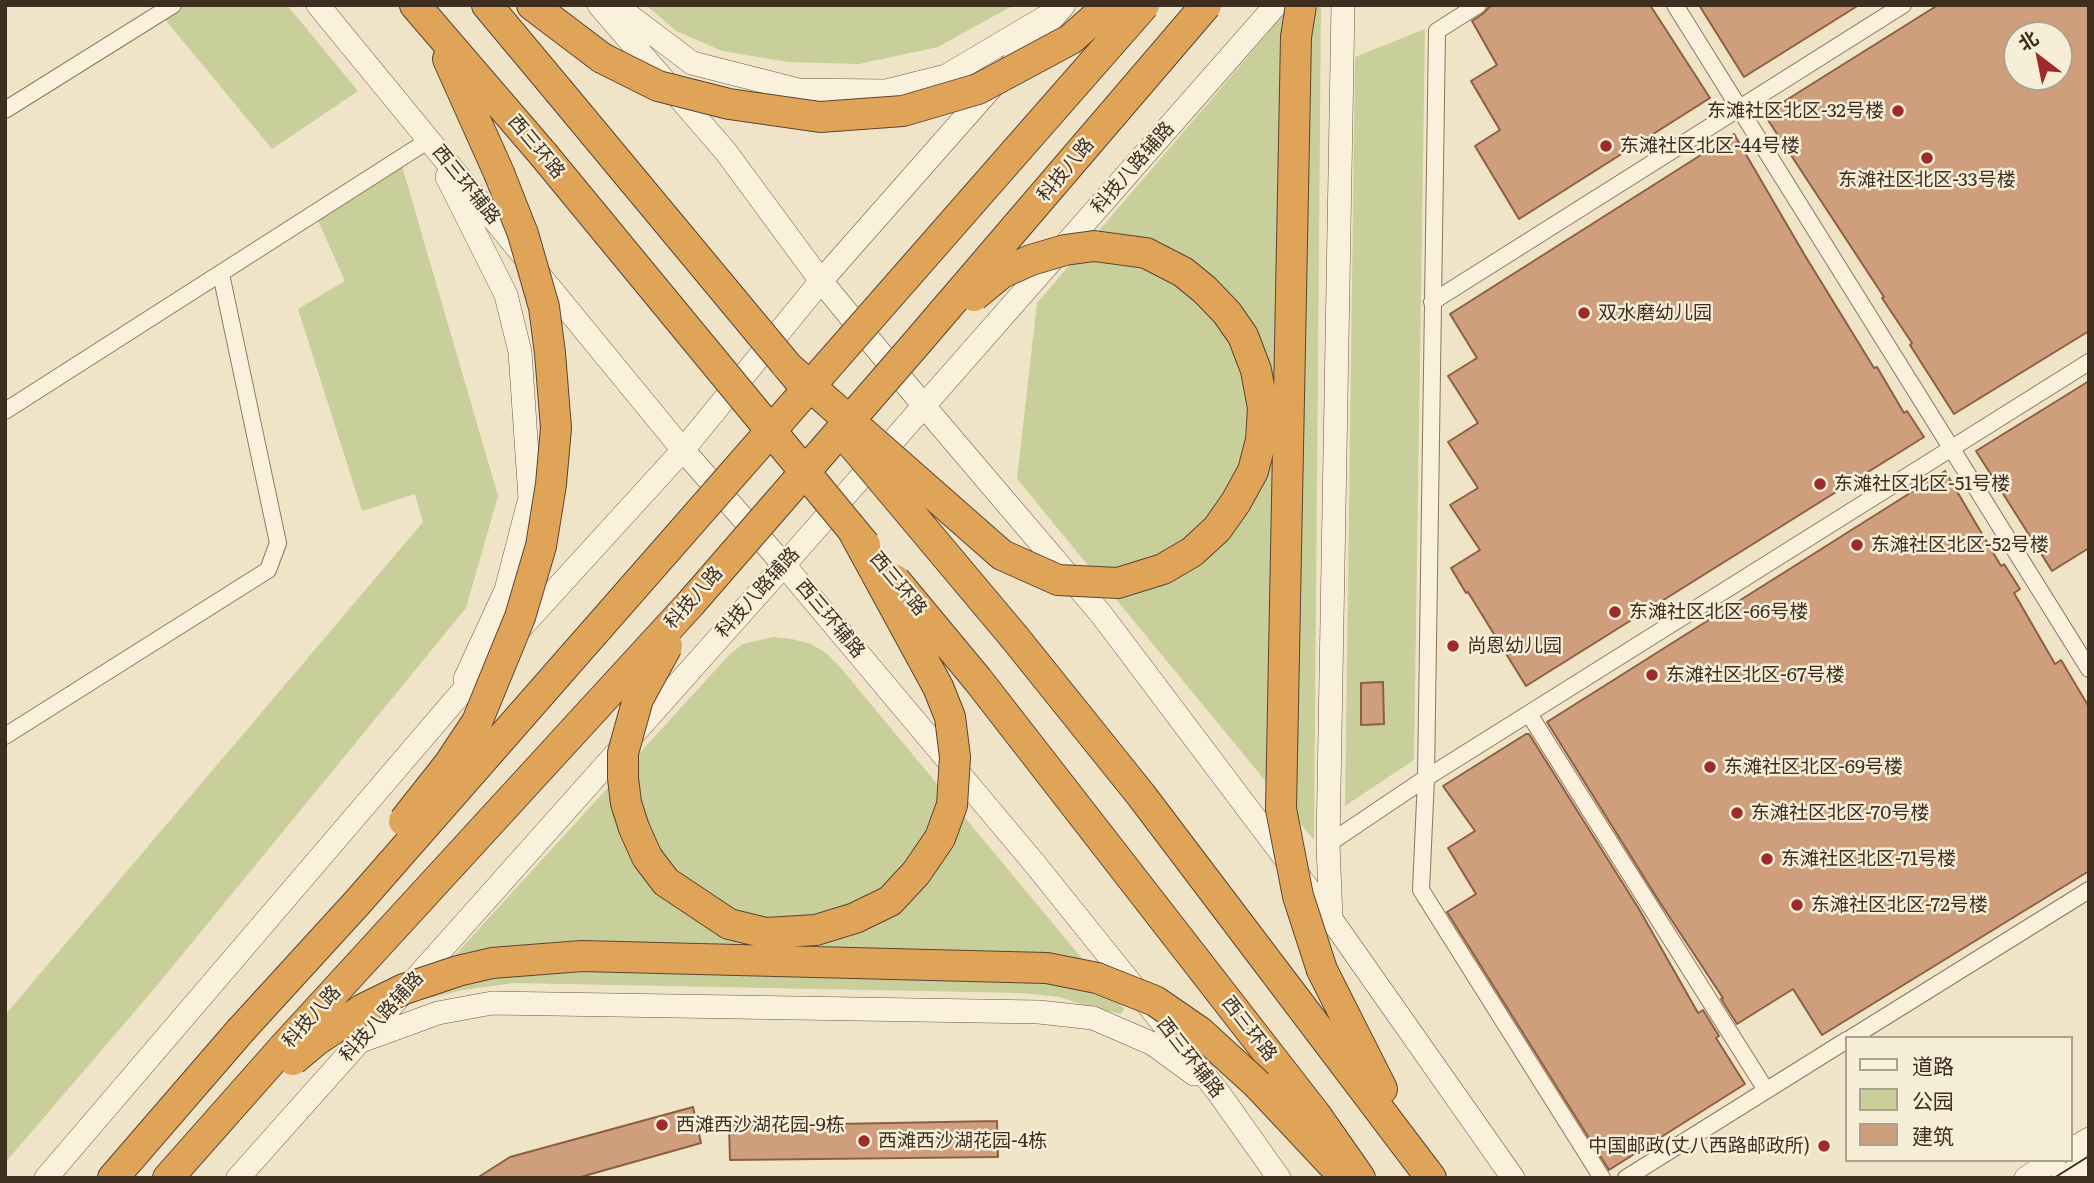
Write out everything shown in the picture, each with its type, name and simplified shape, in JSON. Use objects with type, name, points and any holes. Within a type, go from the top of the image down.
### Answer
[{"type":"highway","name":"西三环路","points":[[415,5],[542,153],[978,680],[1316,1115],[1360,1178]]},
{"type":"highway","points":[[487,5],[1015,638],[1141,795],[1423,1166]]},
{"type":"highway","points":[[531,5],[602,58],[658,86],[729,104],[820,117],[903,111],[978,89],[1071,39],[1109,5]]},
{"type":"highway","points":[[113,1178],[1144,5]]},
{"type":"highway","name":"科技八路","points":[[288,1054],[691,603],[1206,5]]},
{"type":"highway","points":[[1301,5],[1296,37],[1281,809],[1298,896],[1322,970],[1423,1166]]},
{"type":"highway","points":[[240,1031],[449,764],[477,722],[520,617],[541,546],[551,484],[556,428],[544,307],[523,234],[499,173],[435,30]]},
{"type":"highway","points":[[786,365],[1002,555],[1058,580],[1118,583],[1163,569],[1192,552],[1217,529],[1253,471],[1261,440],[1263,408],[1256,370],[1242,336],[1227,313],[1205,290],[1183,272],[1146,253],[1094,246],[1065,250],[1031,260],[1002,273],[915,345]]},
{"type":"highway","points":[[691,603],[638,699],[624,753],[626,803],[647,857],[666,882],[729,924],[766,933],[816,930],[855,918],[890,901],[916,873],[940,838],[953,805],[956,757],[950,717],[938,687],[852,528]]},
{"type":"highway","points":[[168,1178],[202,1139],[288,1054],[317,1040],[351,1017],[404,989],[458,971],[492,963],[582,956],[1047,968],[1097,978],[1155,1002],[1200,1032],[1258,1085],[1345,1178]]},
{"type":"main road","name":"西三环辅路","points":[[317,5],[683,450],[784,565],[1035,864],[1218,1092],[1279,1178]]},
{"type":"main road","points":[[599,5],[726,152],[821,281],[924,407],[1101,614],[1331,919],[1513,1178]]},
{"type":"main road","points":[[615,5],[692,63],[798,90],[836,91],[886,91],[946,76],[1063,6]]},
{"type":"main road","name":"科技八路辅路","points":[[238,1178],[924,407],[1276,5]]},
{"type":"main road","points":[[1331,919],[1328,844],[1343,5]]},
{"type":"main road","points":[[46,1178],[455,700],[683,450],[821,281],[1063,6]]},
{"type":"main road","points":[[429,140],[506,295],[520,352],[530,498],[506,590],[455,700]]},
{"type":"main road","points":[[361,1041],[438,1013],[492,1003],[1039,1012],[1093,1018],[1153,1044],[1218,1092]]},
{"type":"main road","points":[[2073,1149],[2089,1139]]},
{"type":"main road","points":[[2026,1178],[2051,1162]]},
{"type":"main road","points":[[2063,1178],[2089,1162]]},
{"type":"street","points":[[5,110],[173,5]]},
{"type":"street","points":[[1478,5],[1437,31],[1426,778],[1421,890],[1602,1178]]},
{"type":"street","points":[[1675,5],[2089,669]]},
{"type":"street","points":[[1432,302],[1903,5]]},
{"type":"street","points":[[5,411],[429,140]]},
{"type":"street","points":[[5,736],[268,570],[278,543],[221,274]]},
{"type":"street","points":[[1328,844],[1426,778],[2089,362]]},
{"type":"street","points":[[1529,714],[1766,1090]]},
{"type":"street","points":[[1854,1036],[2089,890]]},
{"type":"street","points":[[1626,1178],[1846,1041]]},
{"type":"green space","points":[[153,5],[287,5],[358,91],[272,149]]},
{"type":"green space","points":[[646,5],[1014,5],[938,47],[859,64],[788,62],[722,51],[676,31]]},
{"type":"green space","points":[[1293,5],[1321,5],[1314,840],[1017,479],[1037,303]]},
{"type":"green space","points":[[1425,29],[1414,760],[1345,806],[1355,57]]},
{"type":"green space","points":[[400,159],[498,496],[466,608],[159,983],[5,1163],[5,1015],[423,522],[415,494],[362,511],[298,309],[345,281],[316,216]]},
{"type":"green space","points":[[773,637],[811,644],[826,653],[840,667],[1124,1009],[1121,1014],[1059,997],[1021,993],[514,983],[463,990],[421,1000],[423,990],[730,654],[743,644]]},
{"type":"building","points":[[1491,5],[1650,5],[1710,98],[1519,219],[1475,146],[1500,130],[1471,81],[1497,65],[1472,21]]},
{"type":"building","points":[[1699,5],[1859,5],[1744,77]]},
{"type":"building","points":[[1938,5],[2089,5],[2089,331],[1954,414],[1910,345],[1912,343],[1882,298],[1884,297],[1764,114]]},
{"type":"building","points":[[1734,134],[1874,368],[1877,367],[1904,413],[1907,411],[1924,437],[1526,686],[1451,568],[1480,550],[1450,505],[1478,488],[1448,442],[1478,423],[1448,376],[1477,358],[1450,314]]},
{"type":"building","points":[[2089,381],[2089,548],[2052,571],[1976,451]]},
{"type":"building","points":[[1945,471],[2001,566],[2004,564],[2020,589],[2014,593],[2055,664],[2061,660],[2089,707],[2089,871],[1822,1035],[1793,989],[1737,1024],[1547,722]]},
{"type":"building","points":[[1383,682],[1384,724],[1361,725],[1361,683]]},
{"type":"building","points":[[1529,734],[1639,909],[1698,1013],[1703,1010],[1719,1036],[1716,1038],[1745,1084],[1609,1170],[1447,912],[1476,894],[1448,848],[1475,831],[1443,786]]},
{"type":"building","name":"西滩西沙湖花园-9栋","points":[[693,1107],[701,1143],[577,1178],[477,1178],[510,1157]]},
{"type":"building","name":"西滩西沙湖花园-4栋","points":[[997,1121],[998,1157],[730,1160],[729,1126]]},
{"type":"tram line","points":[[2054,1178],[2089,1156]]},
{"type":"place","name":"东滩社区北区-32号楼","points":[[1898,111]]},
{"type":"place","name":"东滩社区北区-44号楼","points":[[1606,146]]},
{"type":"place","name":"东滩社区北区-33号楼","points":[[1927,158]]},
{"type":"place","name":"双水磨幼儿园","points":[[1584,313]]},
{"type":"place","name":"东滩社区北区-51号楼","points":[[1820,484]]},
{"type":"place","name":"东滩社区北区-52号楼","points":[[1857,545]]},
{"type":"place","name":"东滩社区北区-66号楼","points":[[1615,612]]},
{"type":"place","name":"尚恩幼儿园","points":[[1453,646]]},
{"type":"place","name":"东滩社区北区-67号楼","points":[[1652,675]]},
{"type":"place","name":"东滩社区北区-69号楼","points":[[1710,767]]},
{"type":"place","name":"东滩社区北区-70号楼","points":[[1737,813]]},
{"type":"place","name":"东滩社区北区-71号楼","points":[[1767,859]]},
{"type":"place","name":"东滩社区北区-72号楼","points":[[1797,905]]},
{"type":"place","name":"西滩西沙湖花园-9栋","points":[[662,1125]]},
{"type":"place","name":"西滩西沙湖花园-4栋","points":[[864,1141]]},
{"type":"place","name":"中国邮政(丈八西路邮政所)","points":[[1824,1146]]}]
